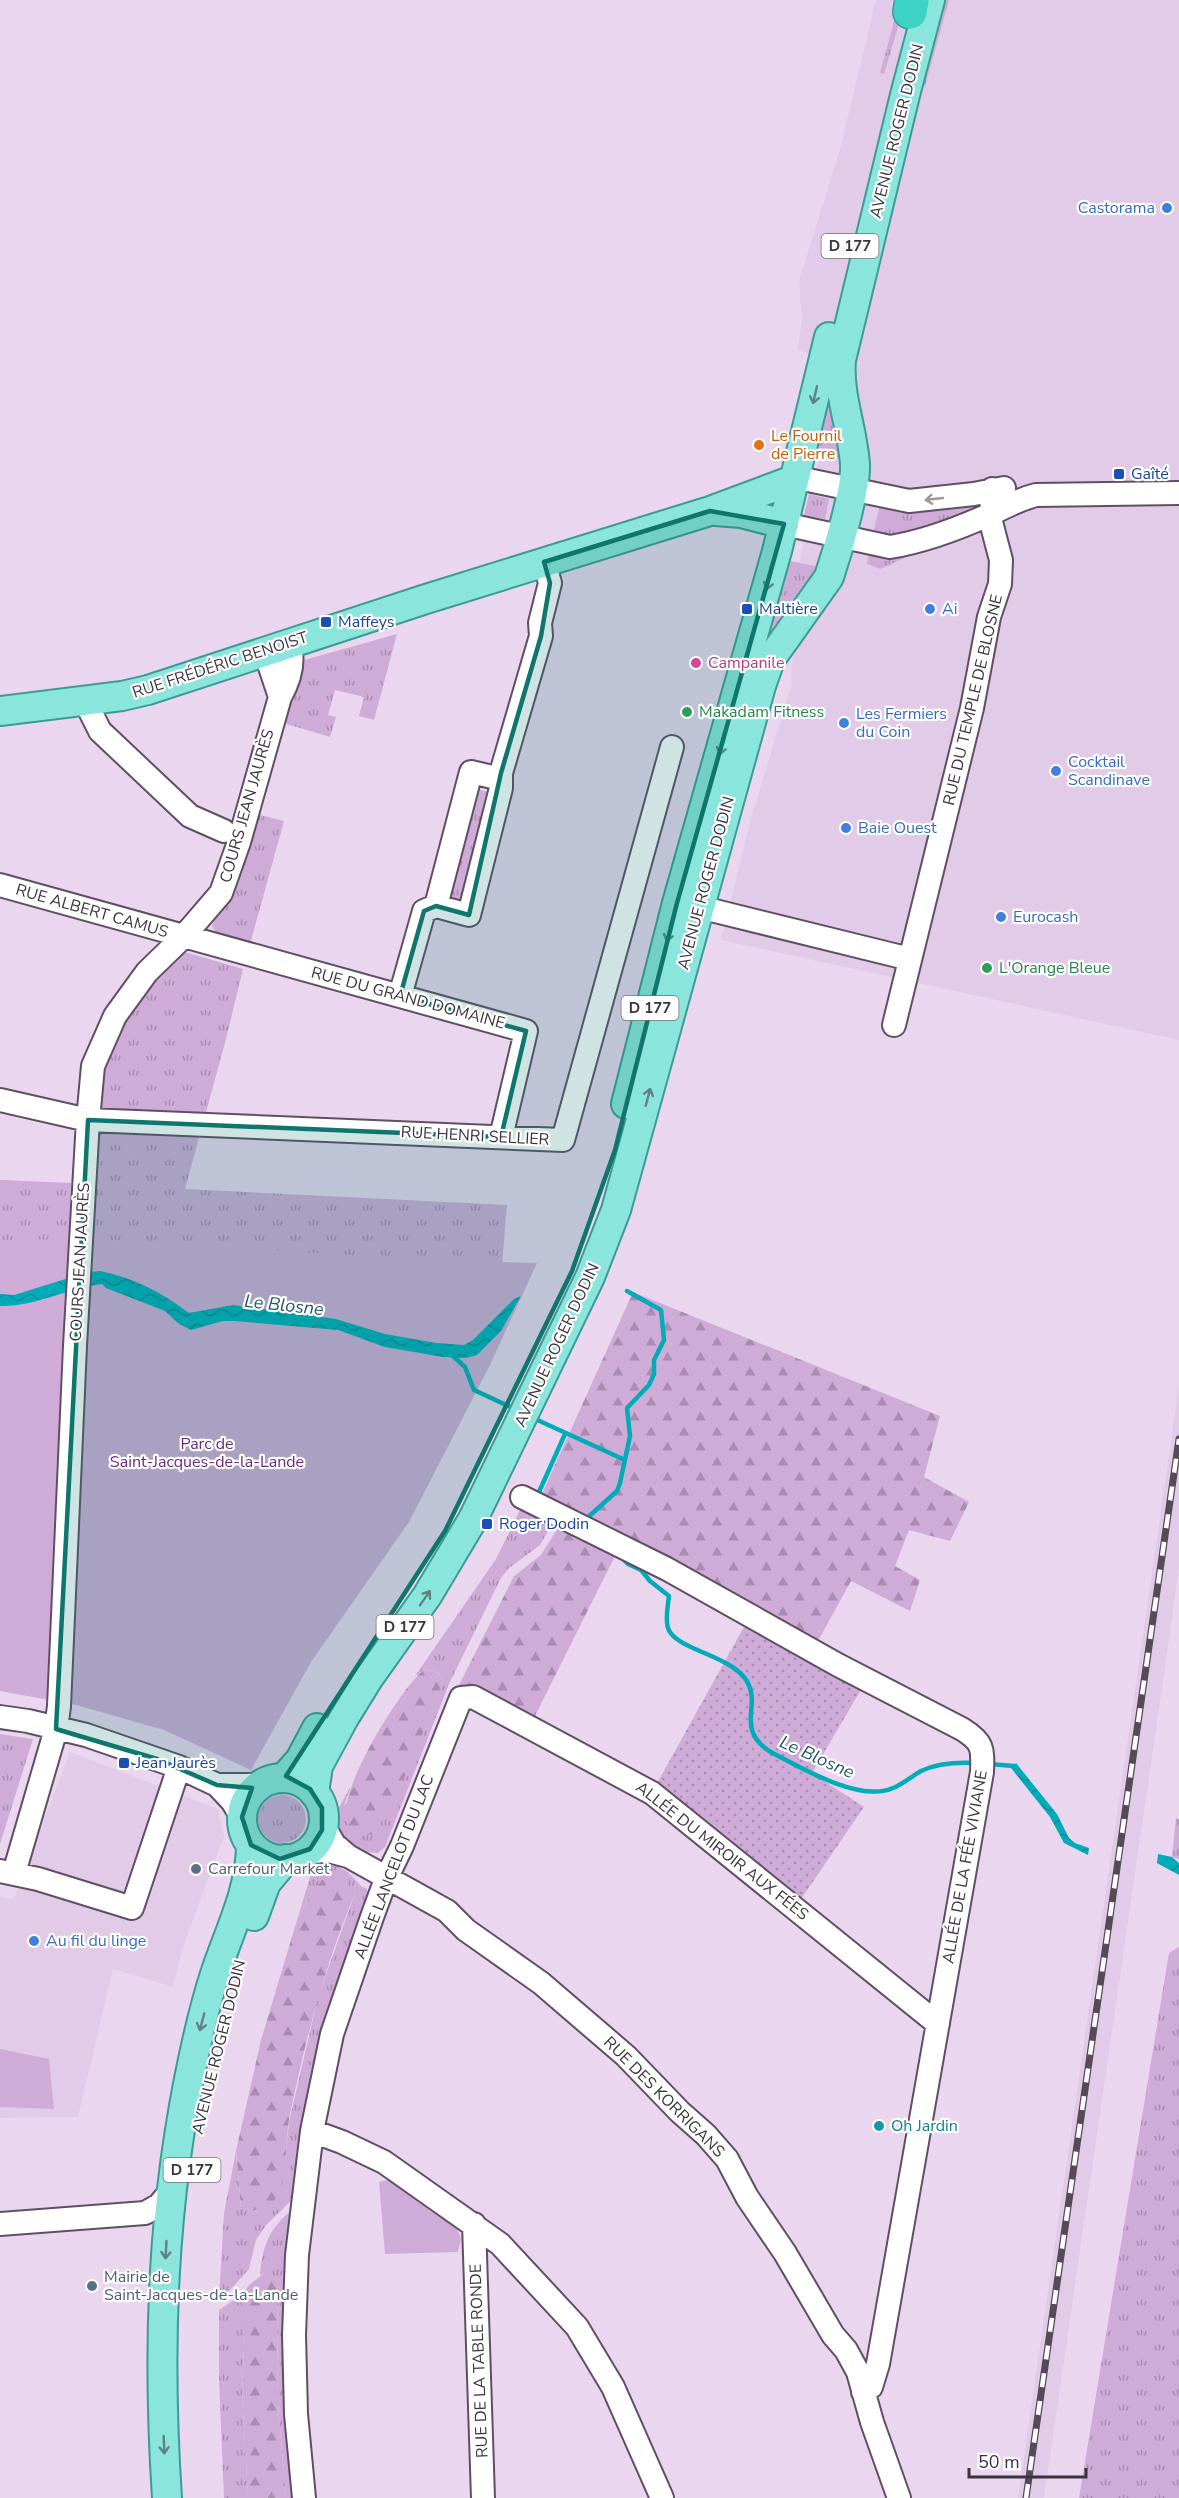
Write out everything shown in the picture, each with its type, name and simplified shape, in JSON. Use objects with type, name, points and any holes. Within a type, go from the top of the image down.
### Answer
[{"type":"main road","name":"AVENUE ROGER DODIN","points":[[548,1345],[615,1150],[677,903],[784,524],[882,113],[917,3]]},
{"type":"main road","name":"AVENUE ROGER DODIN","points":[[314,1793],[318,1766],[344,1718],[450,1560],[493,1458],[548,1345],[590,1277],[616,1210],[770,660],[829,577],[852,490],[855,466],[840,378],[841,360],[902,106],[917,3]]},
{"type":"main road","name":"RUE FRÉDÉRIC BENOIST","points":[[0,711],[122,696],[148,690],[710,511],[793,480]]},
{"type":"main road","name":"RUE FRÉDÉRIC BENOIST","points":[[710,511],[741,513],[784,524]]},
{"type":"main road","name":"AVENUE ROGER DODIN","points":[[272,1782],[300,1760],[338,1690],[432,1554],[457,1510],[493,1458]]},
{"type":"main road","points":[[272,1782],[301,1782],[314,1793],[322,1808],[323,1825],[317,1840],[296,1856],[264,1855],[251,1845],[243,1828],[242,1817],[247,1799],[272,1782]]},
{"type":"main road","name":"AVENUE ROGER DODIN","points":[[167,2498],[162,2353],[170,2192],[180,2121],[198,2037],[216,1972],[246,1886],[251,1845]]},
{"type":"main road","name":"AVENUE ROGER DODIN","points":[[186,2498],[182,2393],[182,2304],[189,2189],[198,2126],[225,2010],[266,1883],[296,1856]]},
{"type":"street","points":[[793,480],[808,480],[909,501],[1019,487],[1179,487]]},
{"type":"street","name":"RUE DU TEMPLE DE BLOSNE","points":[[894,1025],[972,708],[989,617],[1000,584],[1001,560],[991,522],[992,489]]},
{"type":"street","points":[[784,524],[890,547],[906,544],[991,514],[1023,498],[1036,495],[1179,493]]},
{"type":"street","points":[[400,996],[424,911],[436,906],[469,915],[501,788],[501,779],[541,636],[540,623],[550,583],[544,562]]},
{"type":"street","name":"COURS JEAN JAURÈS","points":[[7,1872],[56,1730],[88,1120],[93,1066],[115,1016],[147,972],[184,936],[221,893],[231,867],[280,697],[286,686],[291,661],[277,648]]},
{"type":"street","points":[[88,699],[89,709],[100,731],[190,816],[224,831]]},
{"type":"street","name":"RUE HENRI SELLIER","points":[[0,1100],[88,1120],[563,1140],[672,747]]},
{"type":"street","points":[[436,906],[471,772],[501,779]]},
{"type":"street","name":"RUE ALBERT CAMUS","points":[[0,885],[184,936]]},
{"type":"street","points":[[699,907],[910,959]]},
{"type":"street","name":"RUE DU GRAND DOMAINE","points":[[184,936],[526,1031],[501,1137]]},
{"type":"street","name":"ALLÉE DE LA FÉE VIVIANE","points":[[522,1497],[667,1569],[838,1665],[962,1729],[980,1742],[982,1763],[878,2364],[871,2387],[863,2392]]},
{"type":"street","name":"ALLÉE DU MIROIR AUX FÉES","points":[[458,1702],[461,1698],[473,1696],[652,1793],[938,2024]]},
{"type":"street","name":"ALLÉE LANCELOT DU LAC","points":[[304,2498],[296,2414],[294,2335],[297,2255],[312,2131],[332,2034],[386,1879],[402,1846],[458,1702]]},
{"type":"street","points":[[0,1717],[28,1721],[86,1736],[179,1767],[217,1785],[232,1801],[242,1817]]},
{"type":"street","points":[[7,1872],[38,1879],[132,1908],[179,1767]]},
{"type":"street","points":[[217,1785],[272,1782]]},
{"type":"street","name":"RUE DES KORRIGANS","points":[[323,1825],[334,1844],[348,1856],[447,1911],[466,1930],[541,1983],[626,2056],[680,2112],[706,2135],[727,2159],[747,2197],[801,2278],[833,2335],[846,2350],[858,2372],[899,2498]]},
{"type":"street","name":"RUE DES KORRIGANS","points":[[296,1856],[329,1851],[348,1856]]},
{"type":"street","points":[[312,2131],[384,2162],[500,2244],[577,2327],[613,2387],[662,2498]]},
{"type":"street","points":[[0,2224],[145,2213],[159,2205],[170,2192]]},
{"type":"street","name":"RUE DE LA TABLE RONDE","points":[[474,2224],[483,2498]]},
{"type":"highlighted area","points":[[710,511],[784,524],[677,903],[615,1150],[572,1271],[445,1531],[286,1776],[310,1789],[322,1808],[322,1830],[310,1849],[280,1859],[251,1845],[242,1817],[252,1788],[217,1785],[157,1759],[56,1729],[88,1120],[501,1137],[526,1031],[400,996],[424,911],[436,906],[469,915],[501,773],[541,636],[550,583],[544,562]]},
{"type":"shaded area","points":[[876,0],[1179,0],[1179,1040],[721,940],[751,819],[791,686],[797,575],[837,365],[798,350],[802,318],[799,281],[839,153]]},
{"type":"shaded area","points":[[1179,1386],[1179,1566],[1167,1654],[1044,2498],[1018,2498]]},
{"type":"shaded area","points":[[70,1752],[218,1809],[224,1836],[183,1947],[173,1987],[113,1969],[78,2117],[0,2118],[0,1897],[14,1899]]},
{"type":"green space","points":[[900,0],[906,0],[884,74],[880,73]]},
{"type":"green space","points":[[940,0],[949,0],[925,86],[915,85]]},
{"type":"green space","points":[[830,358],[846,460],[808,451]]},
{"type":"green space","points":[[809,494],[829,499],[825,519],[804,515]]},
{"type":"green space","points":[[979,500],[982,509],[918,534],[872,537],[880,505]]},
{"type":"green space","points":[[953,536],[880,569],[867,564],[869,553]]},
{"type":"green space","points":[[786,560],[819,567],[754,662]]},
{"type":"green space","points":[[397,634],[374,720],[359,716],[364,697],[335,690],[328,715],[336,717],[330,737],[280,722],[297,662]]},
{"type":"green space","points":[[474,788],[492,793],[463,901],[446,897]]},
{"type":"green space","points":[[252,813],[284,821],[249,948],[220,939],[212,926]]},
{"type":"green space","points":[[181,951],[243,969],[185,1189],[507,1205],[502,1265],[81,1245],[88,1120],[115,1016]]},
{"type":"green space","points":[[0,1180],[71,1183],[69,1245],[0,1247]]},
{"type":"green space","name":"Parc de Saint-Jacques-de-la-Lande","points":[[96,1239],[427,1260],[537,1263],[490,1365],[409,1522],[311,1662],[251,1770],[164,1730],[76,1705],[0,1691],[0,1240]]},
{"type":"green space","points":[[633,1292],[940,1416],[924,1477],[969,1502],[950,1541],[909,1530],[895,1566],[920,1580],[910,1611],[851,1581],[818,1641],[541,1496]]},
{"type":"green space","points":[[523,1504],[555,1519],[540,1545],[508,1569],[501,1578],[449,1684],[385,1847],[378,1853],[363,1851],[344,1838],[333,1818],[351,1786],[344,1806],[438,1693],[443,1681],[438,1673],[425,1669],[415,1676],[496,1559]]},
{"type":"green space","points":[[561,1523],[618,1550],[532,1722],[459,1685],[514,1576],[541,1555]]},
{"type":"green space","points":[[745,1625],[862,1688],[812,1773],[864,1807],[801,1899],[656,1785]]},
{"type":"green space","points":[[425,1669],[438,1673],[443,1681],[412,1760],[394,1799],[372,1835],[358,1832],[348,1823],[346,1810],[350,1790],[372,1742],[401,1696]]},
{"type":"green space","points":[[0,1734],[33,1739],[0,1844]]},
{"type":"green space","points":[[282,1795],[299,1802],[306,1819],[299,1836],[282,1843],[265,1836],[258,1819],[265,1802]]},
{"type":"green space","points":[[1176,1818],[1179,1819],[1179,1859],[1172,1857]]},
{"type":"green space","points":[[327,1860],[348,1872],[362,1887],[366,1888],[369,1894],[317,2054],[305,2104],[292,2200],[266,2225],[256,2240],[249,2269],[221,2300],[219,2299],[224,2213],[236,2151],[241,2208],[256,2211],[279,2191],[289,2122],[318,1997],[355,1893],[313,1890],[297,1920],[315,1861]]},
{"type":"green space","points":[[333,1873],[343,1878],[355,1893],[334,1948],[301,2062],[289,2120],[282,2183],[274,2201],[267,2207],[259,2210],[245,2210],[241,2208],[236,2151],[261,2040],[297,1920],[313,1890],[327,1875]]},
{"type":"green space","points":[[1179,1947],[1179,2498],[1079,2498],[1169,1953]]},
{"type":"green space","points":[[0,2049],[49,2059],[54,2109],[0,2107]]},
{"type":"green space","points":[[387,2180],[422,2199],[430,2211],[456,2226],[461,2239],[458,2252],[385,2254],[379,2182]]},
{"type":"green space","points":[[291,2211],[285,2287],[295,2498],[286,2498],[278,2404],[277,2285],[264,2273],[260,2275],[268,2239],[277,2224]]},
{"type":"green space","points":[[264,2273],[272,2276],[277,2285],[278,2404],[286,2498],[248,2498],[242,2391],[245,2327],[242,2304],[243,2294],[248,2286]]},
{"type":"green space","points":[[243,2294],[245,2327],[242,2391],[248,2498],[224,2498],[219,2379],[219,2310]]},
{"type":"water","points":[[100,1271],[147,1287],[189,1313],[233,1305],[336,1319],[385,1334],[436,1343],[464,1345],[473,1340],[514,1299],[521,1296],[501,1331],[477,1355],[465,1358],[443,1357],[385,1347],[338,1330],[223,1321],[191,1330],[179,1324],[165,1311],[106,1288],[102,1284],[26,1304],[0,1306],[0,1294],[14,1295],[88,1272]]},
{"type":"water","points":[[1016,1763],[1057,1814],[1069,1838],[1089,1848],[1088,1855],[1064,1843],[1050,1817],[1011,1768]]},
{"type":"water","points":[[1158,1854],[1172,1857],[1179,1863],[1179,1875],[1157,1863]]},
{"type":"waterway","name":"Le Blosne","points":[[586,1519],[617,1491],[630,1436],[627,1408],[649,1385],[654,1374],[654,1360],[664,1340],[661,1310],[627,1291]]},
{"type":"waterway","name":"Le Blosne","points":[[452,1355],[465,1367],[474,1390],[515,1409]]},
{"type":"waterway","name":"Le Blosne","points":[[533,1418],[625,1460]]},
{"type":"waterway","name":"Le Blosne","points":[[539,1492],[565,1434]]},
{"type":"waterway","name":"Le Blosne","points":[[621,1557],[628,1564],[641,1570],[650,1581],[669,1596],[667,1620],[672,1635],[690,1647],[736,1669],[744,1677],[752,1696],[753,1733],[758,1742],[769,1751],[813,1774],[864,1791],[893,1788],[934,1766],[975,1763]]},
{"type":"waterway","name":"Le Blosne","points":[[989,1764],[1014,1766],[1017,1770]]},
{"type":"railway","points":[[1026,2498],[1179,1439]]},
{"type":"place","name":"Castorama","points":[[1167,208]]},
{"type":"place","name":"Le Fournil de Pierre","points":[[759,445]]},
{"type":"place","name":"Gaîté","points":[[1119,474]]},
{"type":"place","name":"Maltière","points":[[747,609]]},
{"type":"place","name":"Ai","points":[[930,609]]},
{"type":"place","name":"Maffeys","points":[[326,622]]},
{"type":"place","name":"Campanile","points":[[696,663]]},
{"type":"place","name":"Makadam Fitness","points":[[687,712]]},
{"type":"place","name":"Les Fermiers du Coin","points":[[844,723]]},
{"type":"place","name":"Cocktail Scandinave","points":[[1056,771]]},
{"type":"place","name":"Baie Ouest","points":[[846,828]]},
{"type":"place","name":"Eurocash","points":[[1001,917]]},
{"type":"place","name":"L'Orange Bleue","points":[[987,968]]},
{"type":"place","name":"Roger Dodin","points":[[487,1524]]},
{"type":"place","name":"Jean Jaurès","points":[[124,1763]]},
{"type":"place","name":"Carrefour Market","points":[[196,1869]]},
{"type":"place","name":"Au fil du linge","points":[[34,1941]]},
{"type":"place","name":"Oh Jardin","points":[[879,2126]]},
{"type":"place","name":"Mairie de Saint-Jacques-de-la-Lande","points":[[92,2286]]}]
